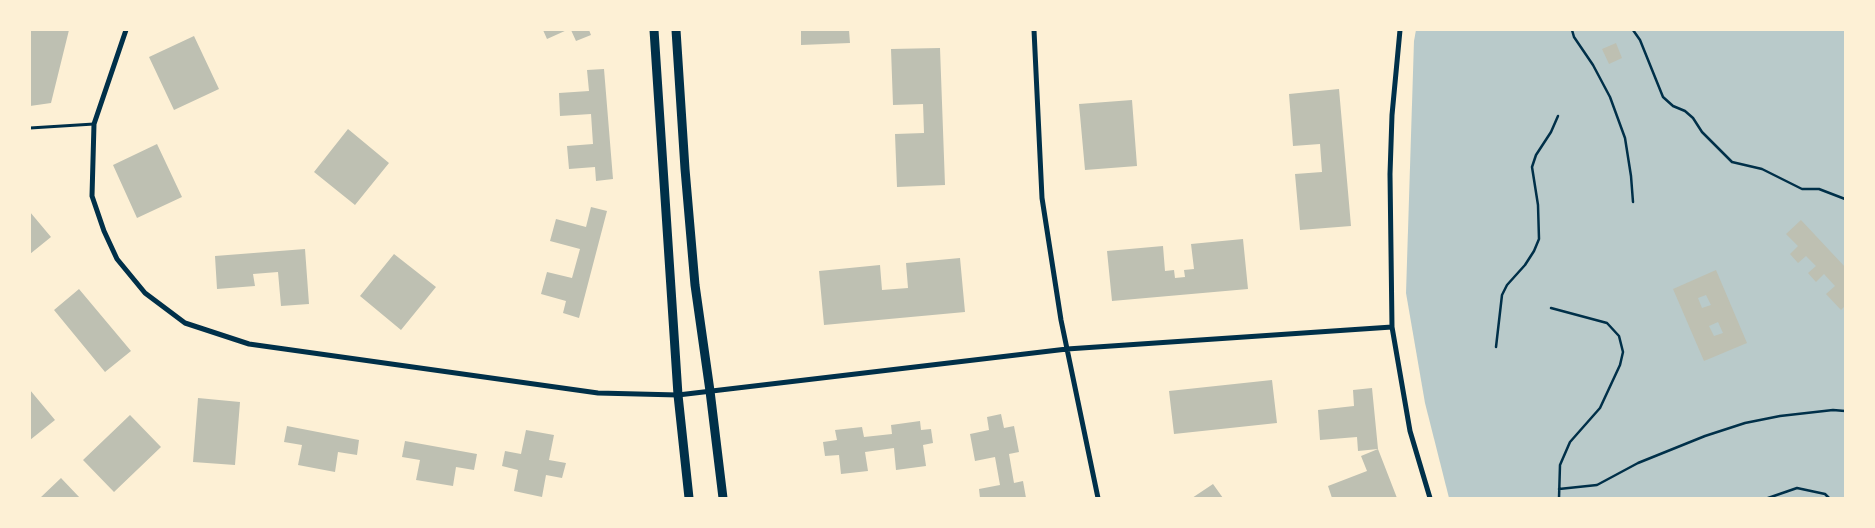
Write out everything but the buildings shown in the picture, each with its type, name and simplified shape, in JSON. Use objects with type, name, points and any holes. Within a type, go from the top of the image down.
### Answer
[{"type":"main road","points":[[654,30],[678,395],[689,498]]},
{"type":"main road","points":[[676,30],[695,285],[723,498]]},
{"type":"street","points":[[126,30],[94,124],[92,196],[104,231],[117,259],[145,293],[185,322],[249,344],[598,393],[678,395],[1067,350],[1392,327]]},
{"type":"street","points":[[1034,30],[1042,198],[1067,350],[1098,498]]},
{"type":"street","points":[[1400,30],[1392,115],[1390,174],[1392,327],[1410,431],[1430,498]]},
{"type":"lane","points":[[30,128],[94,124]]},
{"type":"path","points":[[1573,30],[1574,37],[1610,96],[1625,138],[1633,202]]},
{"type":"path","points":[[1633,30],[1640,40],[1663,96],[1673,106],[1694,118],[1702,132],[1732,162],[1762,169],[1802,189],[1819,189],[1845,199]]},
{"type":"path","points":[[1496,347],[1502,295],[1507,285],[1525,265],[1534,251],[1538,239],[1538,205],[1532,167],[1536,155],[1551,132],[1558,116]]},
{"type":"path","points":[[1551,308],[1607,323],[1618,336],[1623,352],[1620,365],[1600,408],[1570,442],[1560,466],[1559,498]]},
{"type":"path","points":[[1559,489],[1597,485],[1638,463],[1705,436],[1745,423],[1780,416],[1833,410],[1845,411]]},
{"type":"path","points":[[1768,498],[1797,488],[1825,494],[1830,498]]},
{"type":"shaded area","points":[[1416,30],[1845,30],[1845,498],[1449,498],[1425,403],[1406,293],[1414,41]]}]
